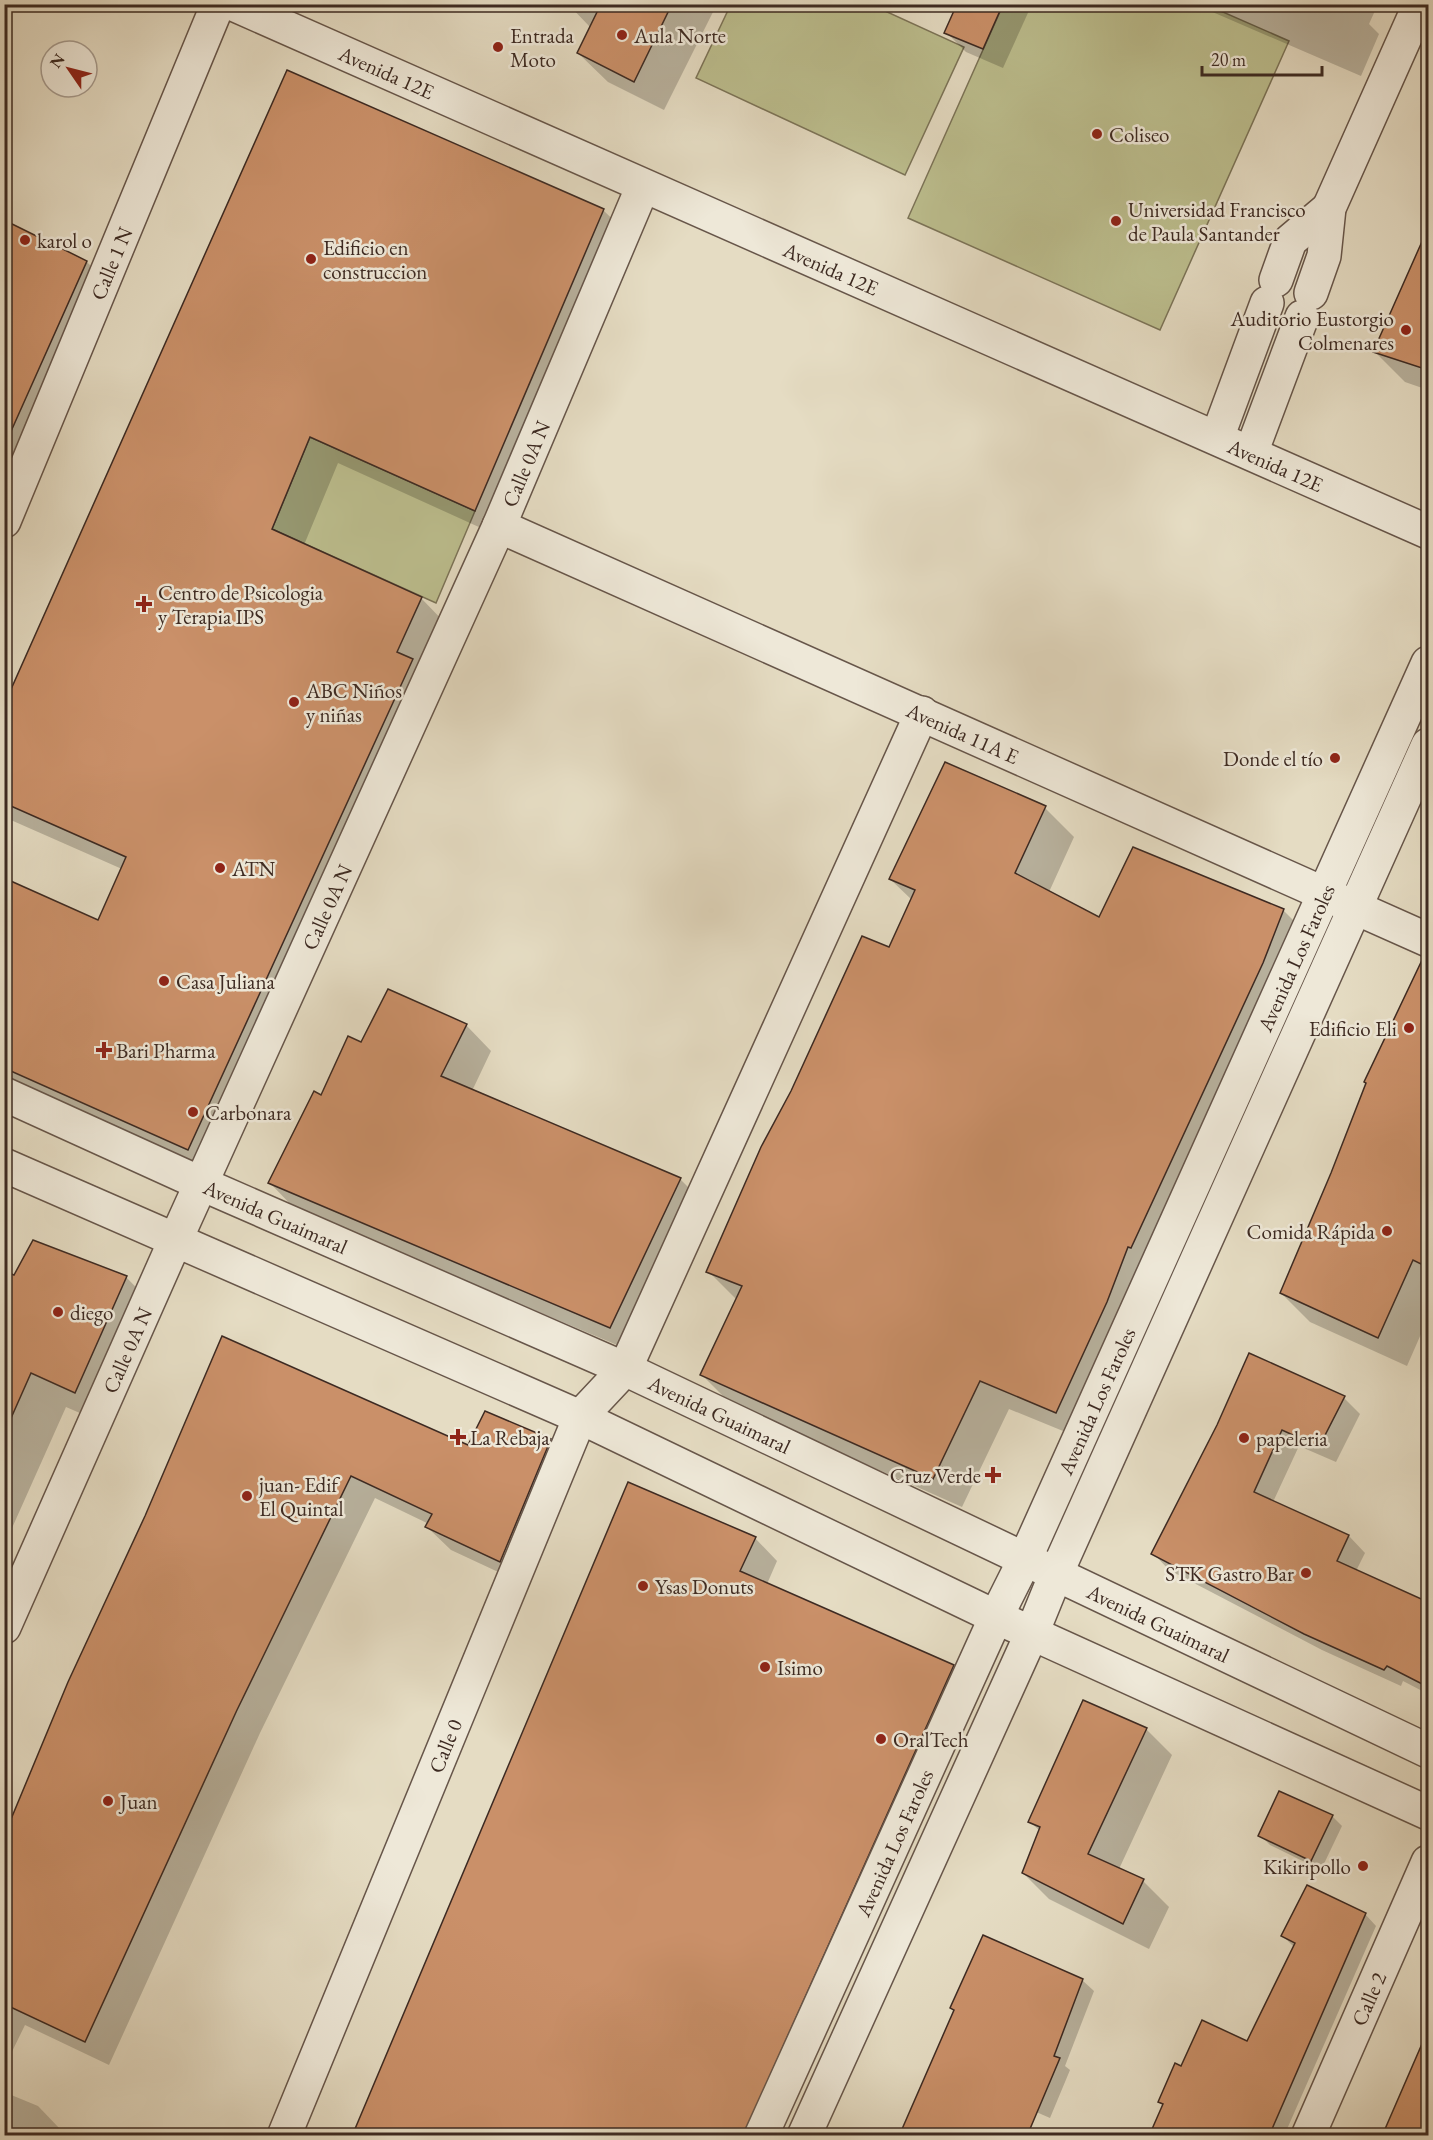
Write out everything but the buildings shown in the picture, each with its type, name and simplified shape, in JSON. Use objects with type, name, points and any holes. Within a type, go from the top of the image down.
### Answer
[{"type":"street","name":"Calle 1 N","points":[[4,521],[218,4]]},
{"type":"street","name":"Avenida 12E","points":[[233,4],[1428,532]]},
{"type":"street","points":[[1251,453],[1324,256],[1329,208],[1420,4]]},
{"type":"street","name":"Calle 0A N","points":[[4,1627],[499,526],[643,186]]},
{"type":"street","points":[[1217,438],[1290,241],[1329,208]]},
{"type":"street","name":"Avenida 11A E","points":[[499,526],[1428,940]]},
{"type":"street","name":"Avenida Los Faroles","points":[[761,2136],[996,1617],[1025,1559],[1428,663]]},
{"type":"street","name":"Calle 0","points":[[284,2136],[580,1417],[625,1369],[922,713]]},
{"type":"street","name":"Avenida Los Faroles","points":[[804,2136],[1032,1633],[1056,1574],[1428,745]]},
{"type":"street","name":"Avenida Guaimaral","points":[[4,1094],[202,1184],[625,1369],[1428,1752]]},
{"type":"street","points":[[4,1165],[361,1319],[580,1417],[996,1617],[1428,1813]]},
{"type":"street","name":"Calle 2","points":[[1308,2136],[1428,1862]]},
{"type":"green space","points":[[731,4],[872,5],[964,47],[905,175],[696,78]]},
{"type":"green space","name":"Coliseo","points":[[1003,5],[1207,5],[1289,41],[1160,330],[908,218]]},
{"type":"green space","points":[[310,437],[475,511],[436,603],[272,529]]},
{"type":"place","name":"Aula Norte","points":[[622,35]]},
{"type":"place","name":"Entrada Moto","points":[[498,47]]},
{"type":"place","name":"Coliseo","points":[[1097,134]]},
{"type":"place","name":"Universidad Francisco de Paula Santander","points":[[1116,221]]},
{"type":"place","name":"karol o","points":[[25,240]]},
{"type":"place","name":"Edificio en construccion","points":[[311,259]]},
{"type":"place","name":"Auditorio Eustorgio Colmenares","points":[[1406,330]]},
{"type":"place","name":"Centro de Psicologia y Terapia IPS","points":[[144,604]]},
{"type":"place","name":"ABC Niños y niñas","points":[[294,702]]},
{"type":"place","name":"Donde el tío","points":[[1335,758]]},
{"type":"place","name":"ATN","points":[[220,868]]},
{"type":"place","name":"Casa Juliana","points":[[164,981]]},
{"type":"place","name":"Edificio Eli","points":[[1409,1028]]},
{"type":"place","name":"Bari Pharma","points":[[104,1050]]},
{"type":"place","name":"Carbonara","points":[[193,1112]]},
{"type":"place","name":"Comida Rápida","points":[[1387,1231]]},
{"type":"place","name":"diego","points":[[58,1312]]},
{"type":"place","name":"La Rebaja","points":[[458,1437]]},
{"type":"place","name":"papeleria","points":[[1244,1438]]},
{"type":"place","name":"Cruz Verde","points":[[993,1475]]},
{"type":"place","name":"juan- Edif El Quintal","points":[[247,1496]]},
{"type":"place","name":"STK Gastro Bar","points":[[1306,1573]]},
{"type":"place","name":"Ysas Donuts","points":[[643,1586]]},
{"type":"place","name":"Isimo","points":[[765,1667]]},
{"type":"place","name":"OralTech","points":[[881,1739]]},
{"type":"place","name":"Juan","points":[[108,1801]]},
{"type":"place","name":"Kikiripollo","points":[[1363,1866]]}]
